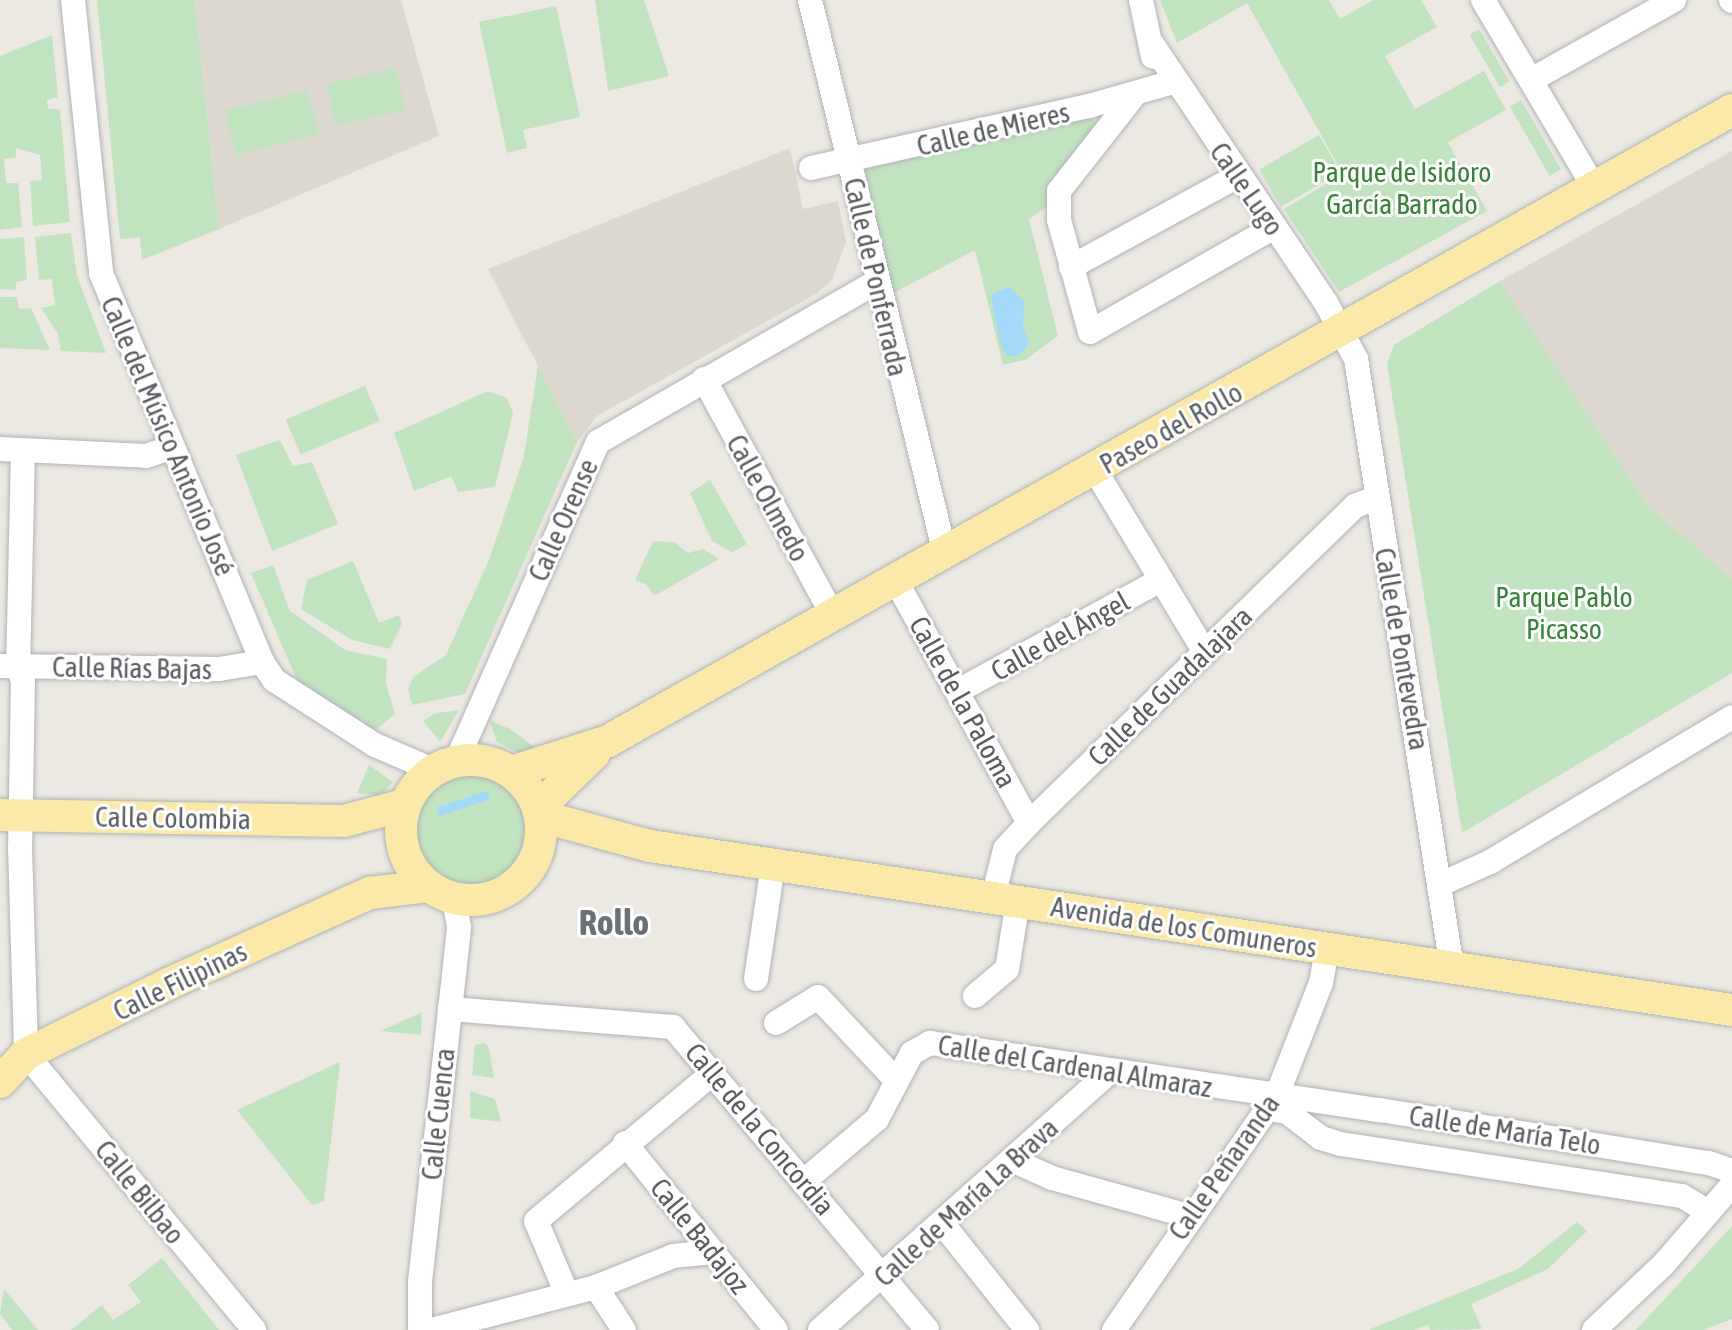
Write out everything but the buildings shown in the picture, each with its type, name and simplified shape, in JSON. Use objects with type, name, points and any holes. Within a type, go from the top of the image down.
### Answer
[{"type":"main road","name":"Paseo del Rollo","points":[[511,772],[608,741],[1340,334],[1732,110]]},
{"type":"main road","name":"Paseo del Rollo","points":[[539,812],[562,781],[608,741]]},
{"type":"main road","points":[[476,759],[511,772],[539,812],[537,854],[527,872],[495,896],[441,892],[403,847],[404,805],[445,765],[476,759]]},
{"type":"main road","name":"Calle Colombia","points":[[10,815],[346,821],[404,805]]},
{"type":"main road","name":"Avenida de los Comuneros","points":[[539,812],[575,827],[636,844],[1732,1010]]},
{"type":"main road","name":"Calle Colombia","points":[[346,821],[403,847]]},
{"type":"main road","name":"Avenida de los Comuneros","points":[[537,854],[561,847],[636,844]]},
{"type":"main road","name":"Calle Filipinas","points":[[370,893],[403,847]]},
{"type":"main road","name":"Calle Filipinas","points":[[0,1082],[13,1058],[370,893],[441,892]]},
{"type":"street","name":"Calle del Músico Antonio José","points":[[73,0],[101,273],[262,662],[274,680],[404,762],[445,765]]},
{"type":"street","name":"Calle de Ponferrada","points":[[810,0],[876,282],[945,554]]},
{"type":"street","name":"Calle Lugo","points":[[1141,0],[1152,44],[1155,88],[1238,176],[1326,303],[1340,334]]},
{"type":"street","points":[[1483,0],[1594,187]]},
{"type":"street","points":[[1531,80],[1674,0]]},
{"type":"street","points":[[1155,88],[1104,135],[1058,200],[1071,267],[1090,332],[1274,227]]},
{"type":"street","name":"Calle de Mieres","points":[[811,168],[1089,106],[1155,88]]},
{"type":"street","points":[[1089,106],[1105,123],[1104,135]]},
{"type":"street","points":[[1071,267],[1238,176]]},
{"type":"street","name":"Calle Orense","points":[[445,765],[598,442],[876,282]]},
{"type":"street","name":"Calle de Pontevedra","points":[[1340,334],[1356,359],[1452,968]]},
{"type":"street","name":"Calle Olmedo","points":[[704,379],[833,616]]},
{"type":"street","points":[[13,1058],[10,815],[23,681],[9,666],[12,450],[146,456],[173,447]]},
{"type":"street","points":[[1095,470],[1205,652]]},
{"type":"street","name":"Calle de Guadalajara","points":[[975,996],[1007,969],[1005,849],[1355,506],[1377,497]]},
{"type":"street","name":"Calle del Ángel","points":[[958,691],[1161,580]]},
{"type":"street","name":"Calle de la Paloma","points":[[896,581],[1029,823]]},
{"type":"street","name":"Calle Rías Bajas","points":[[9,666],[219,669],[262,662]]},
{"type":"street","points":[[1441,884],[1490,862],[1732,717]]},
{"type":"street","points":[[562,781],[563,801],[575,827]]},
{"type":"street","points":[[756,979],[773,865]]},
{"type":"street","name":"Calle Cuenca","points":[[420,1330],[420,1282],[459,927],[441,892]]},
{"type":"street","name":"Calle Peñaranda","points":[[1114,1330],[1189,1216],[1272,1102],[1321,983],[1327,949]]},
{"type":"street","points":[[776,1023],[818,997],[896,1080],[877,1119],[803,1182]]},
{"type":"street","name":"Calle de la Concordia","points":[[450,1009],[664,1024],[681,1034],[927,1330]]},
{"type":"street","name":"Calle del Cardenal Almaraz","points":[[896,1080],[922,1044],[1110,1072],[1272,1102]]},
{"type":"street","name":"Calle Bilbao","points":[[13,1058],[254,1330]]},
{"type":"street","name":"Calle de María La Brava","points":[[820,1330],[1110,1072]]},
{"type":"street","points":[[567,1294],[536,1221],[625,1143],[713,1073]]},
{"type":"street","points":[[1272,1102],[1321,1138],[1341,1144],[1682,1196],[1709,1212]]},
{"type":"street","name":"Calle de María Telo","points":[[1272,1102],[1695,1160],[1732,1171]]},
{"type":"street","name":"Calle Badajoz","points":[[625,1143],[776,1330]]},
{"type":"street","points":[[1012,1160],[1052,1178],[1189,1216]]},
{"type":"street","points":[[1594,1330],[1732,1185]]},
{"type":"street","points":[[942,1223],[1027,1330]]},
{"type":"street","points":[[431,1330],[596,1287],[673,1256],[713,1252]]},
{"type":"street","points":[[596,1287],[624,1330]]},
{"type":"shaded area","points":[[195,0],[401,0],[439,136],[219,229]]},
{"type":"shaded area","points":[[790,148],[803,209],[838,201],[846,242],[832,280],[816,294],[597,416],[577,442],[488,269]]},
{"type":"shaded area","points":[[1732,151],[1732,578],[1649,507],[1500,281]]},
{"type":"green space","points":[[97,0],[195,0],[219,229],[142,260],[140,237],[120,239]]},
{"type":"green space","points":[[595,0],[644,0],[669,76],[608,91]]},
{"type":"green space","name":"Parque de Isidoro García Barrado","points":[[1160,0],[1329,0],[1340,19],[1373,0],[1421,0],[1437,27],[1385,56],[1415,109],[1484,71],[1506,110],[1448,142],[1487,211],[1339,292],[1284,209],[1343,174],[1247,3],[1177,43]]},
{"type":"green space","points":[[556,6],[580,117],[523,130],[527,148],[507,153],[479,22]]},
{"type":"green space","points":[[1479,29],[1510,82],[1500,87],[1469,34]]},
{"type":"green space","points":[[52,35],[58,97],[47,100],[48,109],[60,109],[70,222],[33,226],[30,181],[42,180],[40,155],[16,148],[16,157],[4,159],[6,183],[18,183],[22,227],[0,230],[0,56]]},
{"type":"green space","points":[[396,68],[406,110],[336,126],[326,84]]},
{"type":"green space","points":[[308,90],[319,135],[236,155],[225,111]]},
{"type":"green space","points":[[1521,100],[1561,169],[1550,176],[1510,106]]},
{"type":"green space","points":[[1089,117],[1098,124],[1048,206],[1029,219],[1058,336],[1025,360],[1003,365],[975,250],[888,296],[865,169]]},
{"type":"green space","points":[[1319,135],[1340,172],[1281,207],[1259,170]]},
{"type":"green space","points":[[71,233],[77,276],[106,353],[61,351],[58,334],[41,308],[55,305],[52,279],[39,280],[35,237]]},
{"type":"green space","points":[[24,237],[27,280],[16,282],[16,290],[0,289],[0,239]]},
{"type":"green space","name":"Parque Pablo Picasso","points":[[1500,281],[1649,507],[1732,578],[1732,673],[1462,833],[1387,364],[1394,345]]},
{"type":"green space","points":[[0,297],[17,297],[19,309],[31,308],[50,350],[0,348]]},
{"type":"green space","points":[[538,365],[577,442],[465,694],[412,705],[408,690],[413,677],[446,655],[489,560],[524,456]]},
{"type":"green space","points":[[365,386],[380,421],[301,455],[286,420]]},
{"type":"green space","points":[[488,391],[507,398],[513,413],[495,487],[458,492],[451,476],[414,491],[394,433]]},
{"type":"green space","points":[[280,440],[293,466],[312,462],[338,524],[272,551],[236,455]]},
{"type":"green space","points":[[710,480],[747,544],[732,552],[712,541],[690,493]]},
{"type":"green space","points":[[653,541],[674,542],[688,553],[703,549],[719,559],[654,596],[647,585],[635,580]]},
{"type":"green space","points":[[353,561],[379,623],[399,615],[402,624],[390,649],[352,640],[301,609],[307,580]]},
{"type":"green space","points":[[273,565],[290,611],[345,650],[387,659],[386,683],[395,714],[372,733],[299,685],[251,573]]},
{"type":"green space","points":[[459,710],[440,742],[423,721],[436,713]]},
{"type":"green space","points":[[489,720],[510,729],[543,753],[520,754],[497,742]]},
{"type":"green space","points":[[369,765],[393,782],[381,795],[357,793]]},
{"type":"green space","points":[[472,774],[493,778],[512,790],[524,809],[528,830],[524,851],[512,870],[493,882],[472,886],[451,882],[432,870],[420,851],[416,830],[420,809],[432,790],[451,778]]},
{"type":"green space","points":[[422,1012],[421,1035],[381,1031]]},
{"type":"green space","points":[[485,1043],[489,1048],[494,1078],[472,1075],[475,1045]]},
{"type":"green space","points":[[340,1062],[324,1201],[312,1205],[237,1110]]},
{"type":"green space","points":[[470,1091],[495,1099],[501,1122],[470,1118]]},
{"type":"green space","points":[[1577,1222],[1587,1231],[1548,1269],[1471,1304],[1482,1329],[1430,1330],[1428,1325],[1414,1330],[1368,1330],[1518,1269]]},
{"type":"green space","points":[[1732,1226],[1732,1319],[1703,1330],[1636,1330]]},
{"type":"green space","points":[[162,1258],[219,1330],[71,1330],[102,1305],[113,1320],[141,1302],[128,1285]]},
{"type":"green space","points":[[4,1289],[38,1330],[12,1330],[0,1314]]},
{"type":"water","points":[[1010,287],[1024,301],[1023,327],[1029,343],[1019,356],[1007,356],[1002,347],[992,304],[992,294]]},
{"type":"water","points":[[487,791],[490,800],[439,816],[437,807]]},
{"type":"district","name":"Rollo","points":[[614,923]]}]
